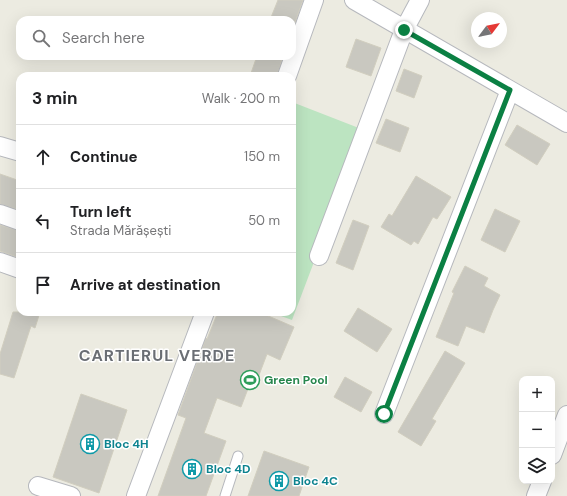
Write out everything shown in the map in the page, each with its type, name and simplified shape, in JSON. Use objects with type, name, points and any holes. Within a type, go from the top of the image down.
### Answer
[{"type":"street","points":[[296,51],[314,0]]},
{"type":"street","points":[[354,0],[567,123]]},
{"type":"street","points":[[319,256],[404,30],[420,0]]},
{"type":"street","points":[[288,72],[293,60]]},
{"type":"street","points":[[384,414],[510,90]]},
{"type":"street","points":[[0,146],[16,151]]},
{"type":"street","points":[[0,214],[16,220]]},
{"type":"street","points":[[0,262],[16,268]]},
{"type":"street","points":[[136,496],[204,316]]},
{"type":"street","points":[[555,448],[567,415]]},
{"type":"street","points":[[536,496],[541,484]]},
{"type":"street","points":[[38,486],[71,496]]},
{"type":"lane","points":[[225,496],[238,456]]},
{"type":"green space","points":[[296,104],[364,130],[296,309]]},
{"type":"green space","points":[[281,316],[294,316],[292,320]]},
{"type":"building","points":[[278,0],[303,0],[296,20],[296,16],[272,16]]},
{"type":"building","points":[[356,39],[381,48],[371,76],[346,67]]},
{"type":"building","points":[[256,60],[282,60],[278,72],[251,72]]},
{"type":"building","points":[[404,69],[422,76],[414,98],[396,91]]},
{"type":"building","points":[[386,119],[409,128],[400,152],[376,143]]},
{"type":"building","points":[[517,125],[550,144],[537,165],[505,145]]},
{"type":"building","points":[[0,174],[16,180],[16,209],[0,204]]},
{"type":"building","points":[[416,176],[451,197],[437,219],[433,217],[418,244],[414,241],[411,245],[381,227],[389,214],[392,216]]},
{"type":"building","points":[[495,209],[520,221],[505,252],[481,240]]},
{"type":"building","points":[[353,220],[369,226],[353,270],[336,263]]},
{"type":"building","points":[[0,225],[16,230],[16,257],[0,251]]},
{"type":"building","points":[[465,266],[488,278],[484,286],[500,295],[484,333],[466,326],[458,346],[436,337],[454,293],[452,292]]},
{"type":"building","points":[[358,308],[392,329],[377,352],[344,331]]},
{"type":"building","points":[[13,312],[16,312],[16,316],[39,316],[35,328],[31,326],[14,378],[0,374],[0,354]]},
{"type":"building","points":[[216,316],[268,316],[294,327],[280,360],[267,354],[256,383],[251,381],[241,407],[217,398],[204,433],[226,441],[206,496],[158,496],[186,418],[178,415],[206,338],[207,339]]},
{"type":"building","points":[[445,351],[465,363],[432,419],[436,421],[421,446],[398,432]]},
{"type":"building","points":[[345,377],[372,392],[361,412],[334,397]]},
{"type":"building","name":"Bloc 4H","points":[[81,394],[127,410],[99,493],[53,477]]},
{"type":"building","name":"Bloc 4C","points":[[264,451],[309,467],[299,496],[248,496]]},
{"type":"place","name":"Green Pool","points":[[250,380]]},
{"type":"place","name":"Bloc 4H","points":[[90,444]]},
{"type":"place","name":"Bloc 4D","points":[[192,469]]},
{"type":"place","name":"Bloc 4C","points":[[279,481]]},
{"type":"district","name":"CARTIERUL VERDE","points":[[157,355]]},
{"type":"route","points":[[384,414],[510,90],[404,30]]}]
